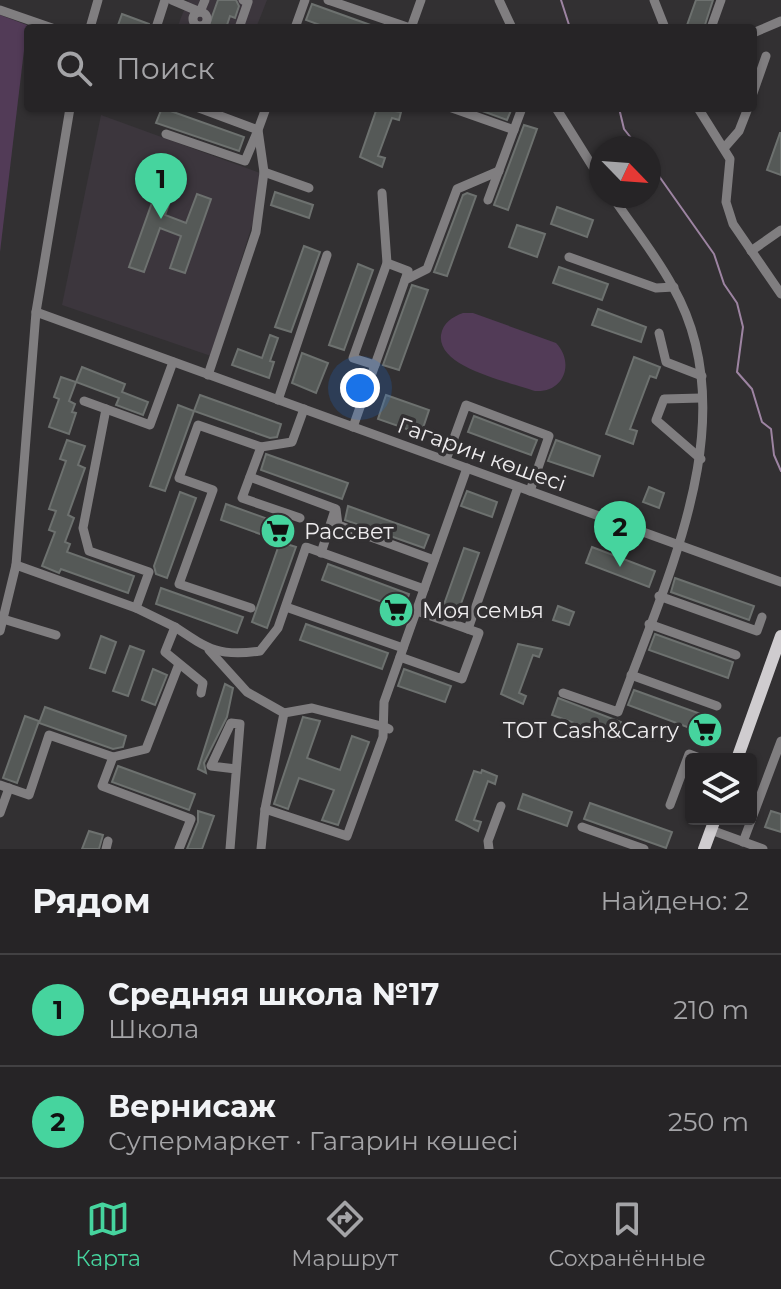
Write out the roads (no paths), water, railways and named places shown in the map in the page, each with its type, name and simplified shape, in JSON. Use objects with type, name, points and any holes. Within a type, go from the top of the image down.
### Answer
[{"type":"main road","points":[[739,753],[781,636]]},
{"type":"main road","points":[[704,849],[713,825]]},
{"type":"street","points":[[91,24],[98,0]]},
{"type":"street","points":[[157,24],[165,0]]},
{"type":"street","points":[[172,0],[200,12],[205,0]]},
{"type":"street","points":[[240,24],[248,2],[243,0]]},
{"type":"street","points":[[296,24],[305,0]]},
{"type":"street","points":[[328,0],[398,24]]},
{"type":"street","points":[[412,24],[421,0]]},
{"type":"street","points":[[499,0],[510,24]]},
{"type":"street","points":[[654,0],[663,24]]},
{"type":"street","points":[[712,24],[721,0]]},
{"type":"street","points":[[0,10],[40,24]]},
{"type":"street","points":[[757,31],[781,21]]},
{"type":"street","points":[[757,82],[766,56]]},
{"type":"street","points":[[0,631],[16,565],[36,312],[69,112]]},
{"type":"street","points":[[210,112],[258,130]]},
{"type":"street","points":[[166,134],[245,161],[265,112]]},
{"type":"street","points":[[463,112],[514,130]]},
{"type":"street","points":[[488,200],[521,112]]},
{"type":"street","points":[[558,112],[589,161]]},
{"type":"street","points":[[701,112],[730,159],[726,202],[733,224],[781,294]]},
{"type":"street","points":[[725,147],[739,131],[746,112]]},
{"type":"street","points":[[208,375],[256,232],[264,172],[258,130]]},
{"type":"street","points":[[405,280],[427,269],[457,189],[499,171]]},
{"type":"street","points":[[264,172],[309,188]]},
{"type":"street","points":[[375,365],[353,358],[387,263],[382,193]]},
{"type":"street","points":[[563,693],[618,712],[677,544],[701,459],[702,376],[691,329],[674,287],[620,208]]},
{"type":"street","points":[[751,251],[780,232]]},
{"type":"street","points":[[278,400],[327,255]]},
{"type":"street","points":[[569,257],[656,288],[674,287]]},
{"type":"street","points":[[353,427],[408,271],[387,263]]},
{"type":"street","name":"Гагарин көшесі","points":[[36,312],[781,582]]},
{"type":"street","points":[[659,333],[666,362],[702,376]]},
{"type":"street","points":[[84,401],[150,425],[173,362]]},
{"type":"street","points":[[701,398],[664,399],[656,420],[701,459]]},
{"type":"street","points":[[446,460],[466,405],[549,436],[530,491]]},
{"type":"street","points":[[106,409],[83,528],[89,551],[149,572],[136,608]]},
{"type":"street","points":[[251,608],[179,584],[213,490],[179,478],[198,425],[261,447],[292,442],[304,409]]},
{"type":"street","points":[[261,447],[242,498],[300,518]]},
{"type":"street","points":[[265,809],[347,836],[387,728],[384,702],[467,468]]},
{"type":"street","points":[[250,477],[336,509]]},
{"type":"street","points":[[468,629],[518,487]]},
{"type":"street","points":[[336,509],[338,525],[434,560]]},
{"type":"street","points":[[321,553],[336,509]]},
{"type":"street","points":[[209,650],[232,655],[260,651],[270,642],[286,607],[306,547],[424,589]]},
{"type":"street","points":[[16,565],[136,608],[175,627],[209,650],[247,692],[284,713],[312,708],[387,728]]},
{"type":"street","points":[[659,596],[757,631],[762,617]]},
{"type":"street","points":[[286,607],[462,679],[479,633],[417,611]]},
{"type":"street","points":[[3,619],[53,632]]},
{"type":"street","points":[[649,624],[736,655]]},
{"type":"street","points":[[175,627],[165,652],[203,683],[201,693]]},
{"type":"street","points":[[0,813],[4,786],[29,795],[49,735],[113,757],[146,749],[179,664]]},
{"type":"street","points":[[631,675],[717,706]]},
{"type":"street","points":[[261,849],[265,809],[284,713]]},
{"type":"street","points":[[230,849],[240,724],[231,723],[211,766],[236,769]]},
{"type":"street","points":[[743,842],[781,741]]},
{"type":"street","points":[[113,757],[102,786],[191,819],[179,849]]},
{"type":"street","points":[[670,805],[685,765]]},
{"type":"street","points":[[489,849],[488,841],[501,806]]},
{"type":"street","points":[[715,825],[743,842],[763,849]]},
{"type":"street","points":[[582,827],[644,849]]},
{"type":"waterway","points":[[561,0],[569,24]]},
{"type":"waterway","points":[[620,112],[624,129],[630,136]]},
{"type":"waterway","points":[[661,179],[714,254],[724,284],[737,303],[743,327],[737,372],[752,389],[762,422],[771,429],[774,455],[781,471]]},
{"type":"place","name":"Средняя школа №17","points":[[161,219]]},
{"type":"place","name":"Рассвет","points":[[278,531]]},
{"type":"place","name":"Вернисаж","points":[[620,567]]},
{"type":"place","name":"Моя семья","points":[[396,610]]},
{"type":"place","name":"ТОТ Cash&Carry","points":[[705,730]]}]
